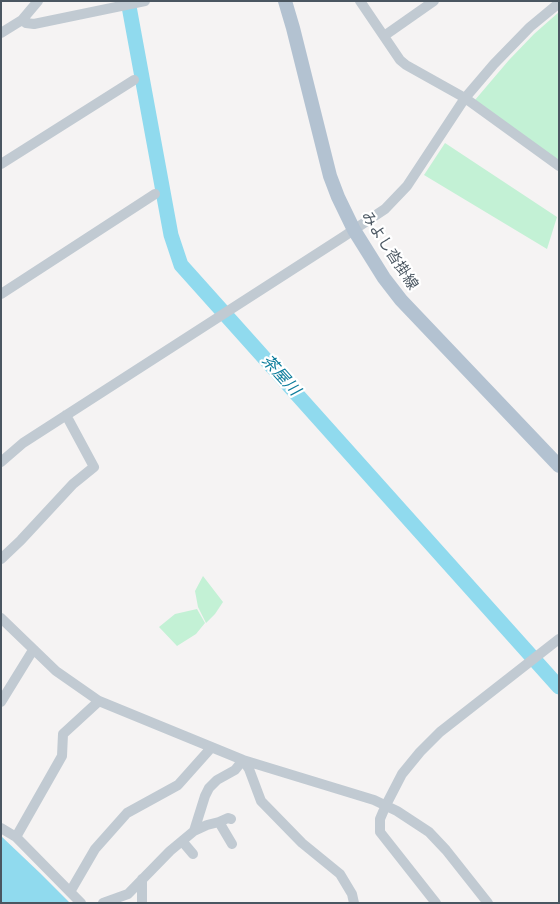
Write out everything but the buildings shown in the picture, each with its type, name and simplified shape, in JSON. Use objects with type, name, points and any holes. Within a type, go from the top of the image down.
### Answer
[{"type":"main road","name":"みよし沓掛線","points":[[285,1],[294,28],[330,176],[354,230],[384,278],[401,300],[559,466]]},
{"type":"street","points":[[1,33],[22,20],[38,1]]},
{"type":"street","points":[[360,1],[400,60],[406,65],[465,98],[559,166]]},
{"type":"street","points":[[384,36],[434,1]]},
{"type":"street","points":[[22,20],[26,23],[34,24],[140,2]]},
{"type":"street","points":[[1,462],[23,443],[385,209],[407,186],[465,98],[502,54],[530,26],[559,2]]},
{"type":"street","points":[[1,164],[134,80]]},
{"type":"street","points":[[1,294],[155,194]]},
{"type":"street","points":[[1,559],[73,484],[94,467],[66,415]]},
{"type":"street","points":[[1,618],[56,671],[99,701],[243,760],[386,805],[404,815],[429,832],[446,850],[488,903]]},
{"type":"street","points":[[436,903],[380,832],[380,819],[386,805],[402,774],[440,732],[559,639]]},
{"type":"street","points":[[1,702],[5,688],[33,650]]},
{"type":"street","points":[[16,837],[62,756],[63,734],[99,701]]},
{"type":"street","points":[[70,892],[95,849],[128,813],[178,786],[211,748]]},
{"type":"street","points":[[194,831],[209,788],[216,780],[235,770],[243,760]]},
{"type":"street","points":[[243,760],[249,769],[261,802],[302,843],[340,874],[352,894],[354,903]]},
{"type":"street","points":[[103,903],[124,896],[170,851],[194,831],[207,824],[228,818],[231,819]]},
{"type":"street","points":[[219,822],[232,844]]},
{"type":"street","points":[[2,829],[16,837],[81,903]]},
{"type":"street","points":[[182,841],[193,854]]},
{"type":"street","points":[[124,896],[143,902],[142,879]]},
{"type":"green space","points":[[559,12],[559,163],[475,100],[509,60]]},
{"type":"green space","points":[[445,143],[557,217],[547,249],[424,175]]},
{"type":"green space","points":[[203,576],[223,602],[206,623],[198,607],[195,591]]},
{"type":"green space","points":[[197,609],[205,623],[196,634],[177,646],[159,627],[175,614]]},
{"type":"water","points":[[1,836],[40,873],[70,903],[1,903]]},
{"type":"waterway","name":"茶屋川","points":[[128,1],[171,235],[181,265],[559,687]]}]
